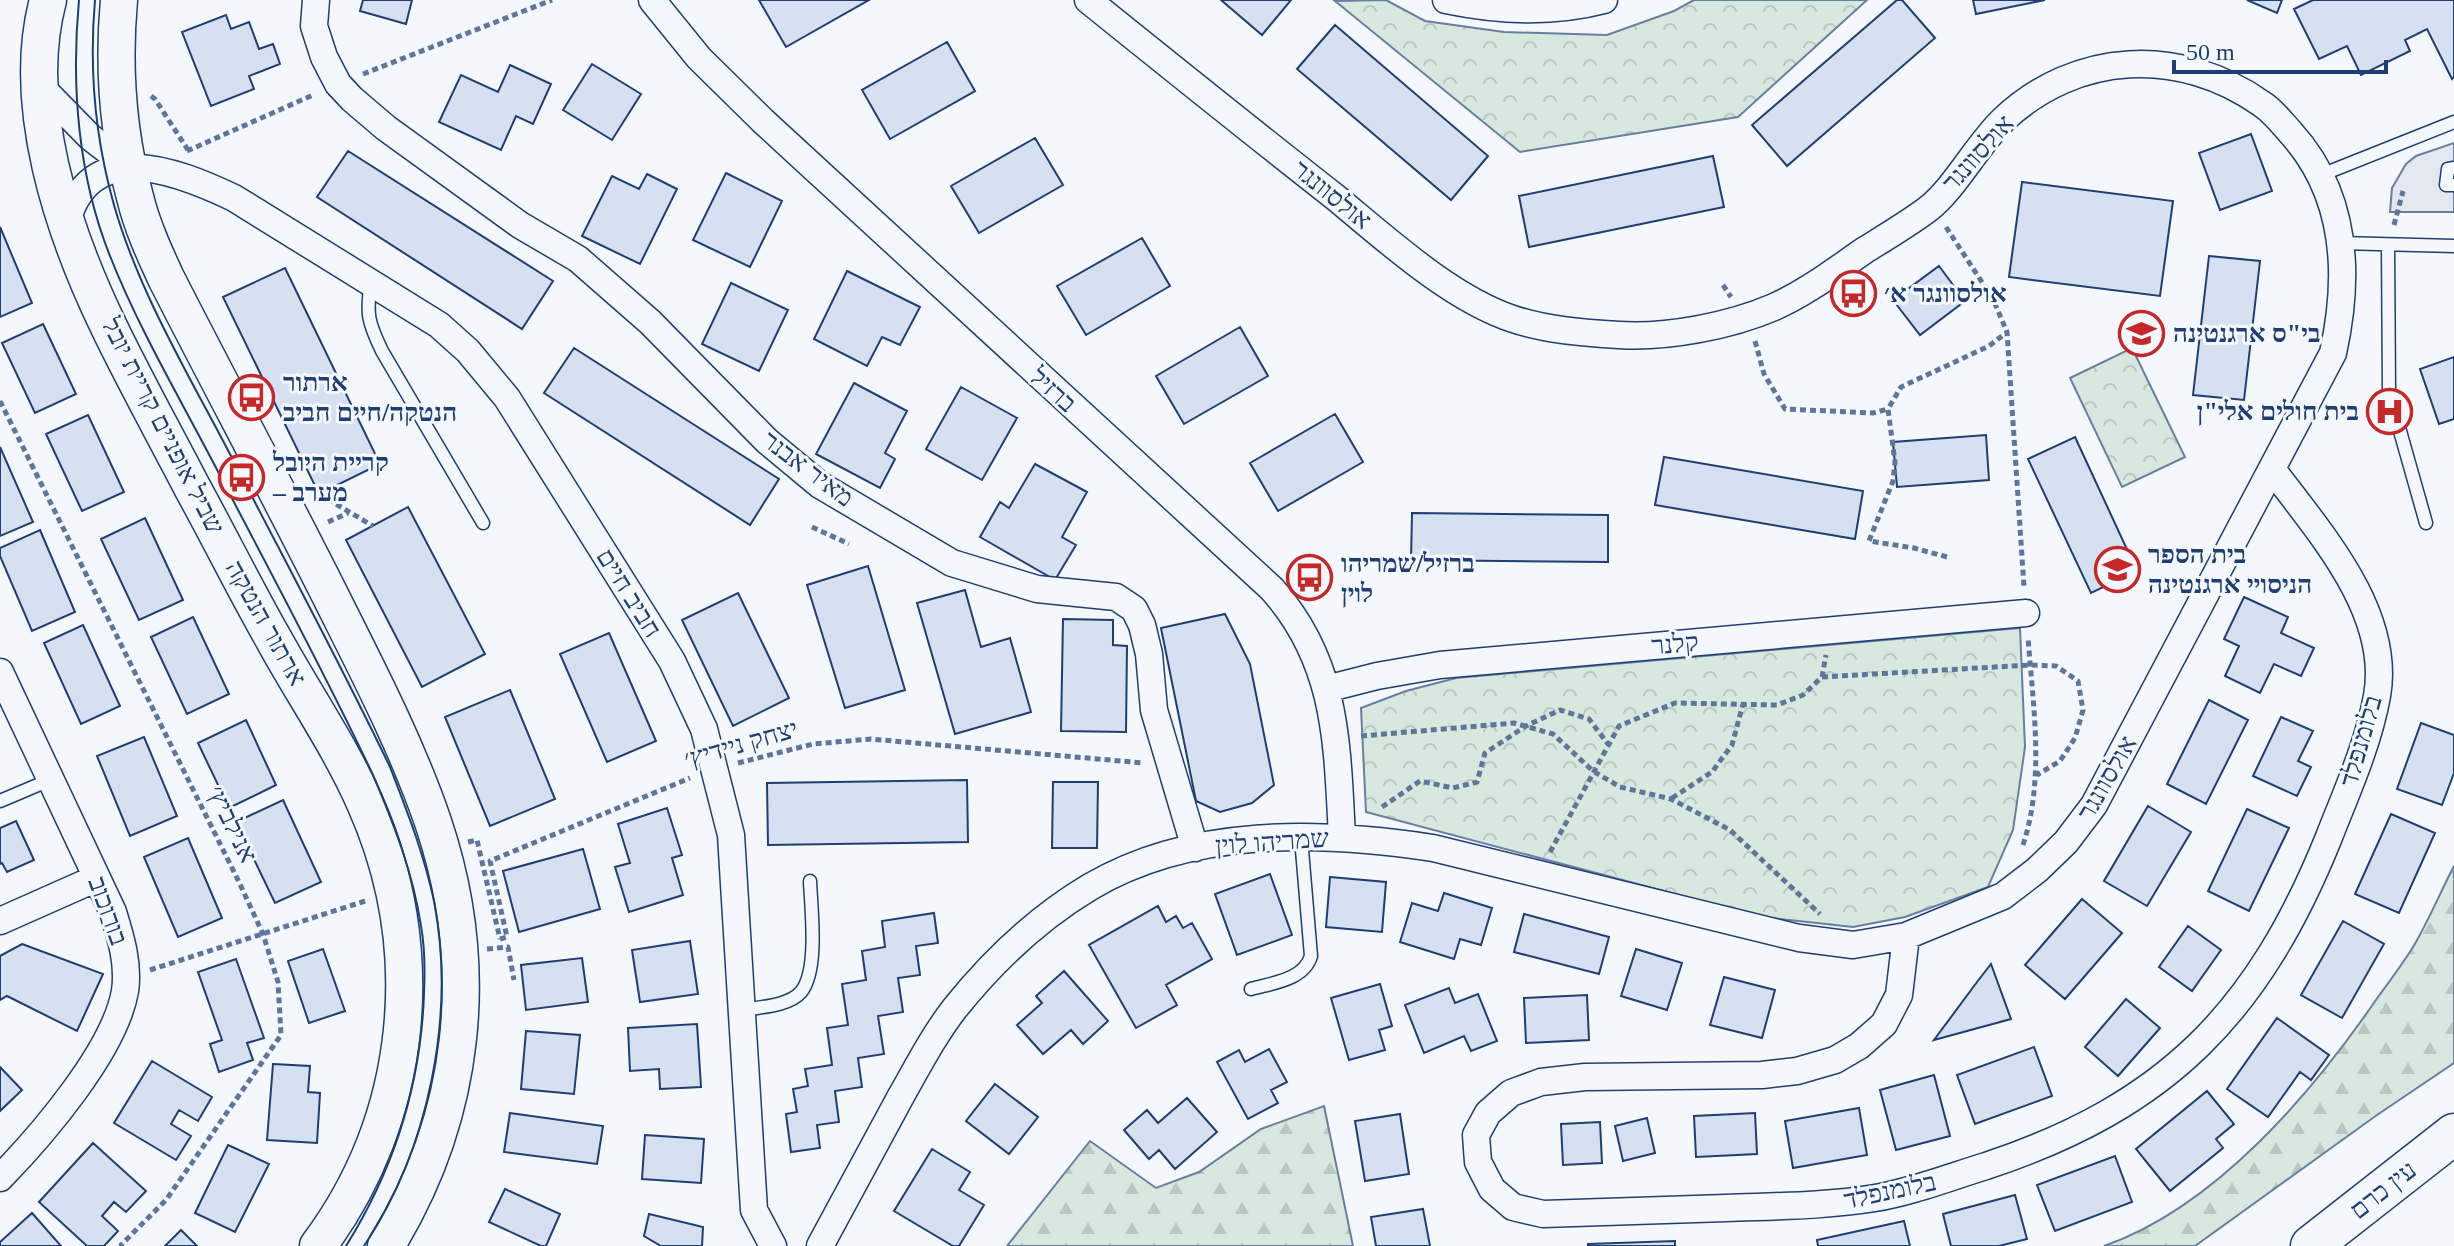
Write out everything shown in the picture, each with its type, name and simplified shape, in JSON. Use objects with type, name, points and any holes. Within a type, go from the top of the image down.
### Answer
[{"type":"main road","name":"ארתור הנטקה","points":[[48,0],[41,44],[40,86],[49,157],[66,225],[96,301],[130,370],[271,636],[352,776],[367,807],[393,879],[406,979],[394,1080],[383,1118],[354,1188],[318,1246]]},
{"type":"main road","points":[[119,0],[119,108],[140,213],[166,278],[362,659],[418,784],[445,865],[460,964],[458,1047],[444,1118],[434,1150],[415,1197],[386,1246]]},
{"type":"main road","name":"עין כרם","points":[[2311,1246],[2454,1134]]},
{"type":"street","name":"מאיר אבנר","points":[[316,0],[314,26],[324,57],[338,84],[386,128],[520,225],[578,259],[650,322],[767,441],[820,485],[952,563],[1037,589],[1116,597],[1134,609],[1142,625],[1149,654],[1154,710],[1195,848]]},
{"type":"street","name":"ברזיל","points":[[652,0],[699,58],[763,121],[1272,589],[1292,611],[1321,672],[1332,710],[1342,837]]},
{"type":"street","name":"אולסוונגר","points":[[1088,0],[1409,257],[1468,298],[1512,318],[1562,330],[1624,336],[1687,331],[1734,322],[1777,306],[1932,207],[2002,121],[2038,93],[2072,75],[2147,64],[2190,69],[2227,83],[2266,106],[2296,138],[2321,175],[2336,216],[2343,261],[2341,314],[2333,353],[2094,805],[2066,842],[2003,896],[1906,936]]},
{"type":"street","points":[[1446,0],[1519,11],[1579,6],[1604,0]]},
{"type":"street","points":[[40,86],[90,137],[129,167]]},
{"type":"street","points":[[66,225],[73,204],[89,183],[105,171],[129,167]]},
{"type":"street","name":"חביב חיים","points":[[129,167],[183,177],[234,198],[439,325],[468,351],[507,398],[672,661],[704,729],[731,835],[754,1210],[773,1246]]},
{"type":"street","name":"בלומנפלד","points":[[1906,936],[1899,995],[1884,1024],[1859,1046],[1835,1060],[1797,1071],[1762,1075],[1585,1077],[1541,1082],[1511,1093],[1488,1113],[1476,1135],[1478,1162],[1492,1189],[1513,1207],[1543,1214],[1814,1205],[1878,1198],[2010,1158],[2082,1126],[2121,1107],[2164,1078],[2210,1037],[2266,964],[2298,908],[2358,764],[2378,693],[2377,642],[2364,607],[2335,554],[2272,469]]},
{"type":"street","name":"קלנר","points":[[1326,689],[1440,665],[2026,613]]},
{"type":"street","name":"בורוכוב","points":[[0,672],[113,912],[121,939],[126,977],[120,1008],[86,1073],[60,1109],[0,1178]]},
{"type":"street","name":"שמריהו לוין","points":[[820,1246],[929,1046],[955,1009],[1004,954],[1051,912],[1092,886],[1145,862],[1195,848],[1240,841],[1342,837],[1433,848],[1799,938],[1853,945],[1906,936]]},
{"type":"street","points":[[0,921],[97,878]]},
{"type":"lane","points":[[2321,175],[2454,122]]},
{"type":"lane","points":[[2454,168],[2448,169],[2446,185],[2454,185]]},
{"type":"lane","points":[[2340,243],[2454,246]]},
{"type":"lane","points":[[2388,245],[2389,392],[2426,523]]},
{"type":"lane","points":[[371,282],[367,309],[372,330],[483,523]]},
{"type":"lane","points":[[0,801],[52,779]]},
{"type":"lane","points":[[1251,989],[1297,975],[1308,966],[1311,956],[1301,838]]},
{"type":"lane","points":[[742,1010],[785,1002],[801,993],[811,963],[810,881]]},
{"type":"path","points":[[144,93],[155,99],[189,151]]},
{"type":"path","points":[[2388,245],[2403,191]]},
{"type":"path","points":[[1932,207],[1987,289],[2007,332],[2037,775],[2032,818],[2021,853]]},
{"type":"path","points":[[1947,557],[1869,541],[1893,481],[1895,462],[1888,409],[1901,387],[1989,346],[2007,332]]},
{"type":"path","points":[[1757,348],[1764,374],[1785,409],[1873,413],[1888,409]]},
{"type":"path","name":"אנילביץ׳","points":[[0,401],[263,934],[278,982],[281,1035],[166,1200],[120,1246]]},
{"type":"path","points":[[319,494],[373,526]]},
{"type":"path","points":[[320,526],[349,512]]},
{"type":"path","points":[[812,527],[849,544]]},
{"type":"path","points":[[1539,874],[1619,726],[1675,703],[1777,705],[1803,695],[1822,677],[1830,630]]},
{"type":"path","points":[[1822,677],[2056,666],[2078,681],[2083,710],[2075,738],[2060,761],[2037,775]]},
{"type":"path","points":[[1671,799],[1712,772],[1732,745],[1743,704]]},
{"type":"path","points":[[1382,807],[1420,781],[1453,788],[1477,782],[1485,753],[1526,726],[1560,710],[1589,719],[1608,745]]},
{"type":"path","points":[[1336,738],[1514,723],[1553,734],[1593,771],[1620,787],[1671,799],[1730,830],[1853,945]]},
{"type":"path","name":"יצחק ניידיץ׳","points":[[464,842],[477,840],[500,939],[507,937],[490,861],[715,768],[813,744],[871,739],[1169,765]]},
{"type":"path","points":[[126,977],[377,897]]},
{"type":"path","points":[[482,949],[508,947],[514,980]]},
{"type":"green space","points":[[1386,0],[1425,21],[1504,32],[1607,35],[1674,11],[1694,0],[1867,0],[1738,117],[1520,152],[1335,1]]},
{"type":"green space","points":[[2132,348],[2185,457],[2122,487],[2070,378]]},
{"type":"green space","points":[[2020,628],[2025,747],[2013,830],[1988,887],[1905,917],[1853,927],[1762,917],[1366,812],[1361,708],[1406,691],[1456,678]]},
{"type":"green space","points":[[2454,866],[2454,1063],[2195,1246],[2104,1246],[2145,1228],[2185,1204],[2223,1175],[2292,1107],[2324,1070],[2407,956]]},
{"type":"green space","points":[[1324,1106],[1353,1246],[1007,1246],[1090,1141],[1156,1188],[1199,1172],[1261,1129]]},
{"type":"shaded area","points":[[2454,143],[2454,212],[2390,212],[2392,188],[2406,164],[2416,156]]},
{"type":"building","points":[[363,0],[412,0],[406,24],[360,11]]},
{"type":"building","points":[[759,0],[869,0],[786,47]]},
{"type":"building","points":[[1221,0],[1291,0],[1262,35]]},
{"type":"building","points":[[1897,0],[1902,0],[1935,38],[1787,166],[1752,125]]},
{"type":"building","points":[[1973,0],[2045,0],[1976,14]]},
{"type":"building","points":[[2247,0],[2282,0],[2277,13]]},
{"type":"building","points":[[2313,0],[2454,0],[2454,77],[2452,79],[2427,29],[2405,40],[2410,51],[2361,75],[2347,46],[2319,59],[2294,9]]},
{"type":"building","points":[[226,15],[231,29],[249,22],[259,49],[273,44],[280,64],[249,76],[254,89],[211,106],[182,32]]},
{"type":"building","points":[[1335,25],[1488,156],[1451,200],[1297,69]]},
{"type":"building","points":[[947,42],[975,91],[890,139],[862,90]]},
{"type":"building","points":[[592,64],[641,94],[612,140],[563,110]]},
{"type":"building","points":[[510,65],[551,84],[533,124],[516,116],[501,150],[439,122],[461,75],[498,92]]},
{"type":"building","points":[[2251,134],[2272,191],[2220,210],[2199,153]]},
{"type":"building","points":[[1035,138],[1063,185],[979,233],[951,186]]},
{"type":"building","points":[[348,151],[553,281],[522,329],[317,197]]},
{"type":"building","points":[[1713,156],[1724,207],[1529,247],[1519,196]]},
{"type":"building","points":[[726,173],[782,201],[750,267],[693,240]]},
{"type":"building","points":[[647,174],[677,189],[640,264],[582,236],[612,176],[639,189]]},
{"type":"building","points":[[2022,182],[2173,201],[2160,296],[2009,277]]},
{"type":"building","points":[[0,227],[32,303],[0,317]]},
{"type":"building","points":[[1142,238],[1170,286],[1086,335],[1057,286]]},
{"type":"building","points":[[2209,256],[2260,261],[2244,400],[2193,395]]},
{"type":"building","points":[[1939,266],[1965,301],[1920,335],[1893,300]]},
{"type":"building","points":[[285,268],[380,464],[319,494],[223,297]]},
{"type":"building","points":[[847,271],[920,307],[900,345],[882,337],[867,366],[814,339]]},
{"type":"building","points":[[731,283],[788,310],[759,371],[702,344]]},
{"type":"building","points":[[43,324],[76,394],[35,413],[2,343]]},
{"type":"building","points":[[1240,327],[1268,376],[1184,424],[1156,376]]},
{"type":"building","points":[[574,348],[779,479],[750,525],[544,393]]},
{"type":"building","points":[[2454,357],[2454,419],[2439,424],[2420,369]]},
{"type":"building","points":[[854,383],[907,411],[885,453],[895,459],[880,488],[816,454]]},
{"type":"building","points":[[961,387],[1017,418],[982,480],[926,449]]},
{"type":"building","points":[[1335,414],[1363,462],[1278,511],[1250,463]]},
{"type":"building","points":[[88,415],[124,492],[82,511],[46,434]]},
{"type":"building","points":[[1986,435],[1989,480],[1897,487],[1893,442]]},
{"type":"building","points":[[2075,437],[2137,571],[2091,593],[2028,459]]},
{"type":"building","points":[[0,447],[33,522],[0,536]]},
{"type":"building","points":[[1664,457],[1863,491],[1855,539],[1655,505]]},
{"type":"building","points":[[1035,464],[1087,492],[1062,537],[1076,545],[1055,580],[980,537],[1000,502],[1009,508]]},
{"type":"building","points":[[408,507],[485,654],[422,687],[346,540]]},
{"type":"building","points":[[1412,513],[1608,515],[1608,562],[1411,560]]},
{"type":"building","points":[[145,518],[183,600],[139,620],[101,539]]},
{"type":"building","points":[[40,530],[75,612],[32,631],[0,556],[0,548]]},
{"type":"building","points":[[868,566],[905,690],[845,708],[807,585]]},
{"type":"building","points":[[965,590],[981,647],[1010,638],[1031,712],[955,734],[917,603]]},
{"type":"building","points":[[738,593],[789,698],[733,726],[682,620]]},
{"type":"building","points":[[2244,597],[2288,617],[2281,633],[2314,648],[2301,676],[2274,664],[2260,693],[2225,676],[2239,646],[2224,639]]},
{"type":"building","points":[[1225,614],[1250,664],[1274,785],[1252,803],[1220,812],[1196,801],[1161,628]]},
{"type":"building","points":[[193,617],[229,694],[187,714],[151,637]]},
{"type":"building","points":[[1063,619],[1113,620],[1113,645],[1127,646],[1126,732],[1061,731]]},
{"type":"building","points":[[83,625],[120,706],[81,724],[44,643]]},
{"type":"building","points":[[609,633],[656,741],[607,762],[560,654]]},
{"type":"building","points":[[510,690],[555,799],[490,826],[445,717]]},
{"type":"building","points":[[2209,700],[2248,720],[2206,804],[2167,784]]},
{"type":"building","points":[[2281,717],[2313,731],[2298,761],[2311,767],[2297,796],[2253,776]]},
{"type":"building","points":[[246,720],[276,785],[229,808],[198,743]]},
{"type":"building","points":[[2421,723],[2454,735],[2454,773],[2442,805],[2397,789]]},
{"type":"building","points":[[144,737],[177,816],[130,836],[97,756]]},
{"type":"building","points":[[967,780],[968,842],[768,845],[767,783]]},
{"type":"building","points":[[1053,782],[1098,782],[1097,848],[1052,848]]},
{"type":"building","points":[[283,800],[321,882],[275,903],[236,822]]},
{"type":"building","points":[[2148,806],[2191,832],[2147,906],[2104,881]]},
{"type":"building","points":[[667,808],[682,855],[672,858],[683,895],[629,912],[615,867],[630,863],[618,824]]},
{"type":"building","points":[[2247,809],[2289,828],[2249,911],[2208,891]]},
{"type":"building","points":[[2391,814],[2435,833],[2399,913],[2355,894]]},
{"type":"building","points":[[16,821],[34,860],[7,872],[0,864],[0,828]]},
{"type":"building","points":[[188,838],[222,918],[178,937],[144,857]]},
{"type":"building","points":[[583,849],[600,909],[519,932],[503,871]]},
{"type":"building","points":[[1270,874],[1292,935],[1237,955],[1215,894]]},
{"type":"building","points":[[1330,877],[1386,882],[1382,932],[1326,927]]},
{"type":"building","points":[[1444,893],[1492,908],[1481,945],[1460,939],[1454,959],[1400,942],[1412,903],[1438,911]]},
{"type":"building","points":[[2082,899],[2122,933],[2065,999],[2025,965]]},
{"type":"building","points":[[1158,906],[1166,922],[1176,916],[1183,928],[1192,923],[1212,959],[1166,985],[1177,1005],[1136,1028],[1089,945]]},
{"type":"building","points":[[934,913],[938,943],[916,946],[920,975],[898,978],[903,1012],[878,1016],[884,1054],[858,1058],[862,1087],[835,1091],[839,1122],[817,1125],[820,1148],[791,1152],[786,1114],[797,1112],[793,1089],[808,1086],[805,1069],[832,1065],[827,1028],[848,1025],[842,984],[866,980],[862,951],[885,947],[882,921]]},
{"type":"building","points":[[1524,914],[1609,937],[1599,974],[1514,952]]},
{"type":"building","points":[[2343,921],[2384,944],[2342,1018],[2301,995]]},
{"type":"building","points":[[2188,926],[2221,950],[2192,991],[2159,967]]},
{"type":"building","points":[[690,941],[698,994],[640,1002],[632,950]]},
{"type":"building","points":[[22,944],[103,974],[77,1031],[7,996],[0,1000],[0,956]]},
{"type":"building","points":[[323,949],[345,1011],[309,1023],[288,961]]},
{"type":"building","points":[[1636,949],[1682,963],[1667,1010],[1621,996]]},
{"type":"building","points":[[582,958],[588,1002],[526,1010],[521,965]]},
{"type":"building","points":[[236,959],[264,1038],[247,1043],[253,1060],[219,1072],[210,1044],[222,1040],[198,972]]},
{"type":"building","points":[[1991,964],[2011,1019],[1934,1040],[1977,982]]},
{"type":"building","points":[[1064,971],[1108,1021],[1083,1044],[1071,1030],[1043,1054],[1017,1025],[1042,1003],[1036,996]]},
{"type":"building","points":[[1724,977],[1775,990],[1762,1038],[1710,1025]]},
{"type":"building","points":[[1380,984],[1392,1026],[1379,1030],[1385,1050],[1349,1060],[1331,998]]},
{"type":"building","points":[[1449,988],[1455,1003],[1478,994],[1497,1041],[1471,1051],[1464,1036],[1424,1053],[1405,1005]]},
{"type":"building","points":[[1587,995],[1589,1040],[1526,1043],[1524,998]]},
{"type":"building","points":[[2126,999],[2160,1028],[2118,1076],[2085,1047]]},
{"type":"building","points":[[2277,1018],[2329,1055],[2311,1080],[2300,1072],[2268,1117],[2227,1089]]},
{"type":"building","points":[[697,1024],[701,1087],[660,1089],[659,1069],[630,1071],[628,1028]]},
{"type":"building","points":[[526,1031],[580,1035],[574,1094],[521,1089]]},
{"type":"building","points":[[2034,1047],[2052,1096],[1975,1124],[1957,1075]]},
{"type":"building","points":[[1269,1049],[1287,1082],[1271,1090],[1278,1103],[1248,1119],[1217,1062],[1239,1050],[1245,1062]]},
{"type":"building","points":[[152,1061],[212,1097],[198,1121],[179,1110],[171,1124],[191,1136],[176,1160],[114,1123]]},
{"type":"building","points":[[273,1064],[310,1066],[308,1092],[320,1093],[317,1143],[267,1140]]},
{"type":"building","points":[[0,1067],[22,1090],[0,1111]]},
{"type":"building","points":[[1934,1075],[1950,1136],[1896,1150],[1880,1090]]},
{"type":"building","points":[[995,1084],[1038,1117],[1009,1154],[966,1121]]},
{"type":"building","points":[[2207,1091],[2234,1124],[2216,1139],[2223,1148],[2170,1191],[2136,1149]]},
{"type":"building","points":[[1187,1098],[1217,1132],[1175,1169],[1159,1150],[1149,1159],[1124,1130],[1147,1110],[1158,1123]]},
{"type":"building","points":[[1859,1108],[1867,1155],[1793,1168],[1785,1121]]},
{"type":"building","points":[[510,1113],[603,1126],[597,1164],[504,1152]]},
{"type":"building","points":[[1755,1113],[1757,1154],[1696,1157],[1694,1116]]},
{"type":"building","points":[[1400,1114],[1409,1174],[1365,1181],[1355,1121]]},
{"type":"building","points":[[1647,1118],[1655,1153],[1623,1161],[1615,1126]]},
{"type":"building","points":[[1600,1122],[1602,1163],[1563,1165],[1561,1124]]},
{"type":"building","points":[[645,1135],[704,1139],[701,1183],[642,1179]]},
{"type":"building","points":[[93,1143],[146,1191],[126,1212],[114,1202],[102,1216],[118,1231],[104,1246],[87,1246],[39,1202]]},
{"type":"building","points":[[228,1145],[269,1164],[235,1232],[195,1213]]},
{"type":"building","points":[[932,1149],[970,1172],[959,1190],[984,1205],[959,1246],[953,1246],[894,1211]]},
{"type":"building","points":[[2115,1156],[2132,1202],[2055,1231],[2037,1185]]},
{"type":"building","points":[[505,1189],[560,1214],[546,1246],[489,1222]]},
{"type":"building","points":[[2015,1195],[2027,1239],[1999,1246],[1951,1246],[1943,1214]]},
{"type":"building","points":[[1423,1209],[1430,1246],[1376,1246],[1371,1217]]},
{"type":"building","points":[[32,1213],[61,1246],[0,1246],[0,1242]]},
{"type":"building","points":[[649,1214],[703,1227],[702,1246],[661,1246],[644,1236]]},
{"type":"building","points":[[1904,1221],[1910,1246],[1818,1246],[1817,1240]]},
{"type":"building","points":[[181,1230],[197,1246],[165,1246]]},
{"type":"building","points":[[1675,1241],[1675,1246],[1588,1246],[1588,1244]]},
{"type":"tram line","points":[[79,0],[76,65],[80,130],[91,194],[110,256],[146,335],[373,775],[402,849],[418,906],[424,985],[422,1027],[411,1093],[378,1187],[346,1246]]},
{"type":"tram line","points":[[95,0],[93,78],[98,129],[107,180],[137,270],[390,767],[409,816],[434,901],[440,945],[441,989],[439,1035],[432,1080],[421,1124],[405,1167],[387,1208],[364,1246]]},
{"type":"place","name":"אולסוונגר א׳","points":[[1853,293]]},
{"type":"place","name":"בי\"ס ארגנטינה","points":[[2142,333]]},
{"type":"place","name":"ארתור הנטקה/חיים חביב","points":[[252,397]]},
{"type":"place","name":"בית חולים אלי\"ן","points":[[2390,411]]},
{"type":"place","name":"קריית היובל – מערב","points":[[242,477]]},
{"type":"place","name":"בית הספר הניסויי ארגנטינה","points":[[2117,569]]},
{"type":"place","name":"ברזיל/שמריהו לוין","points":[[1310,578]]}]
